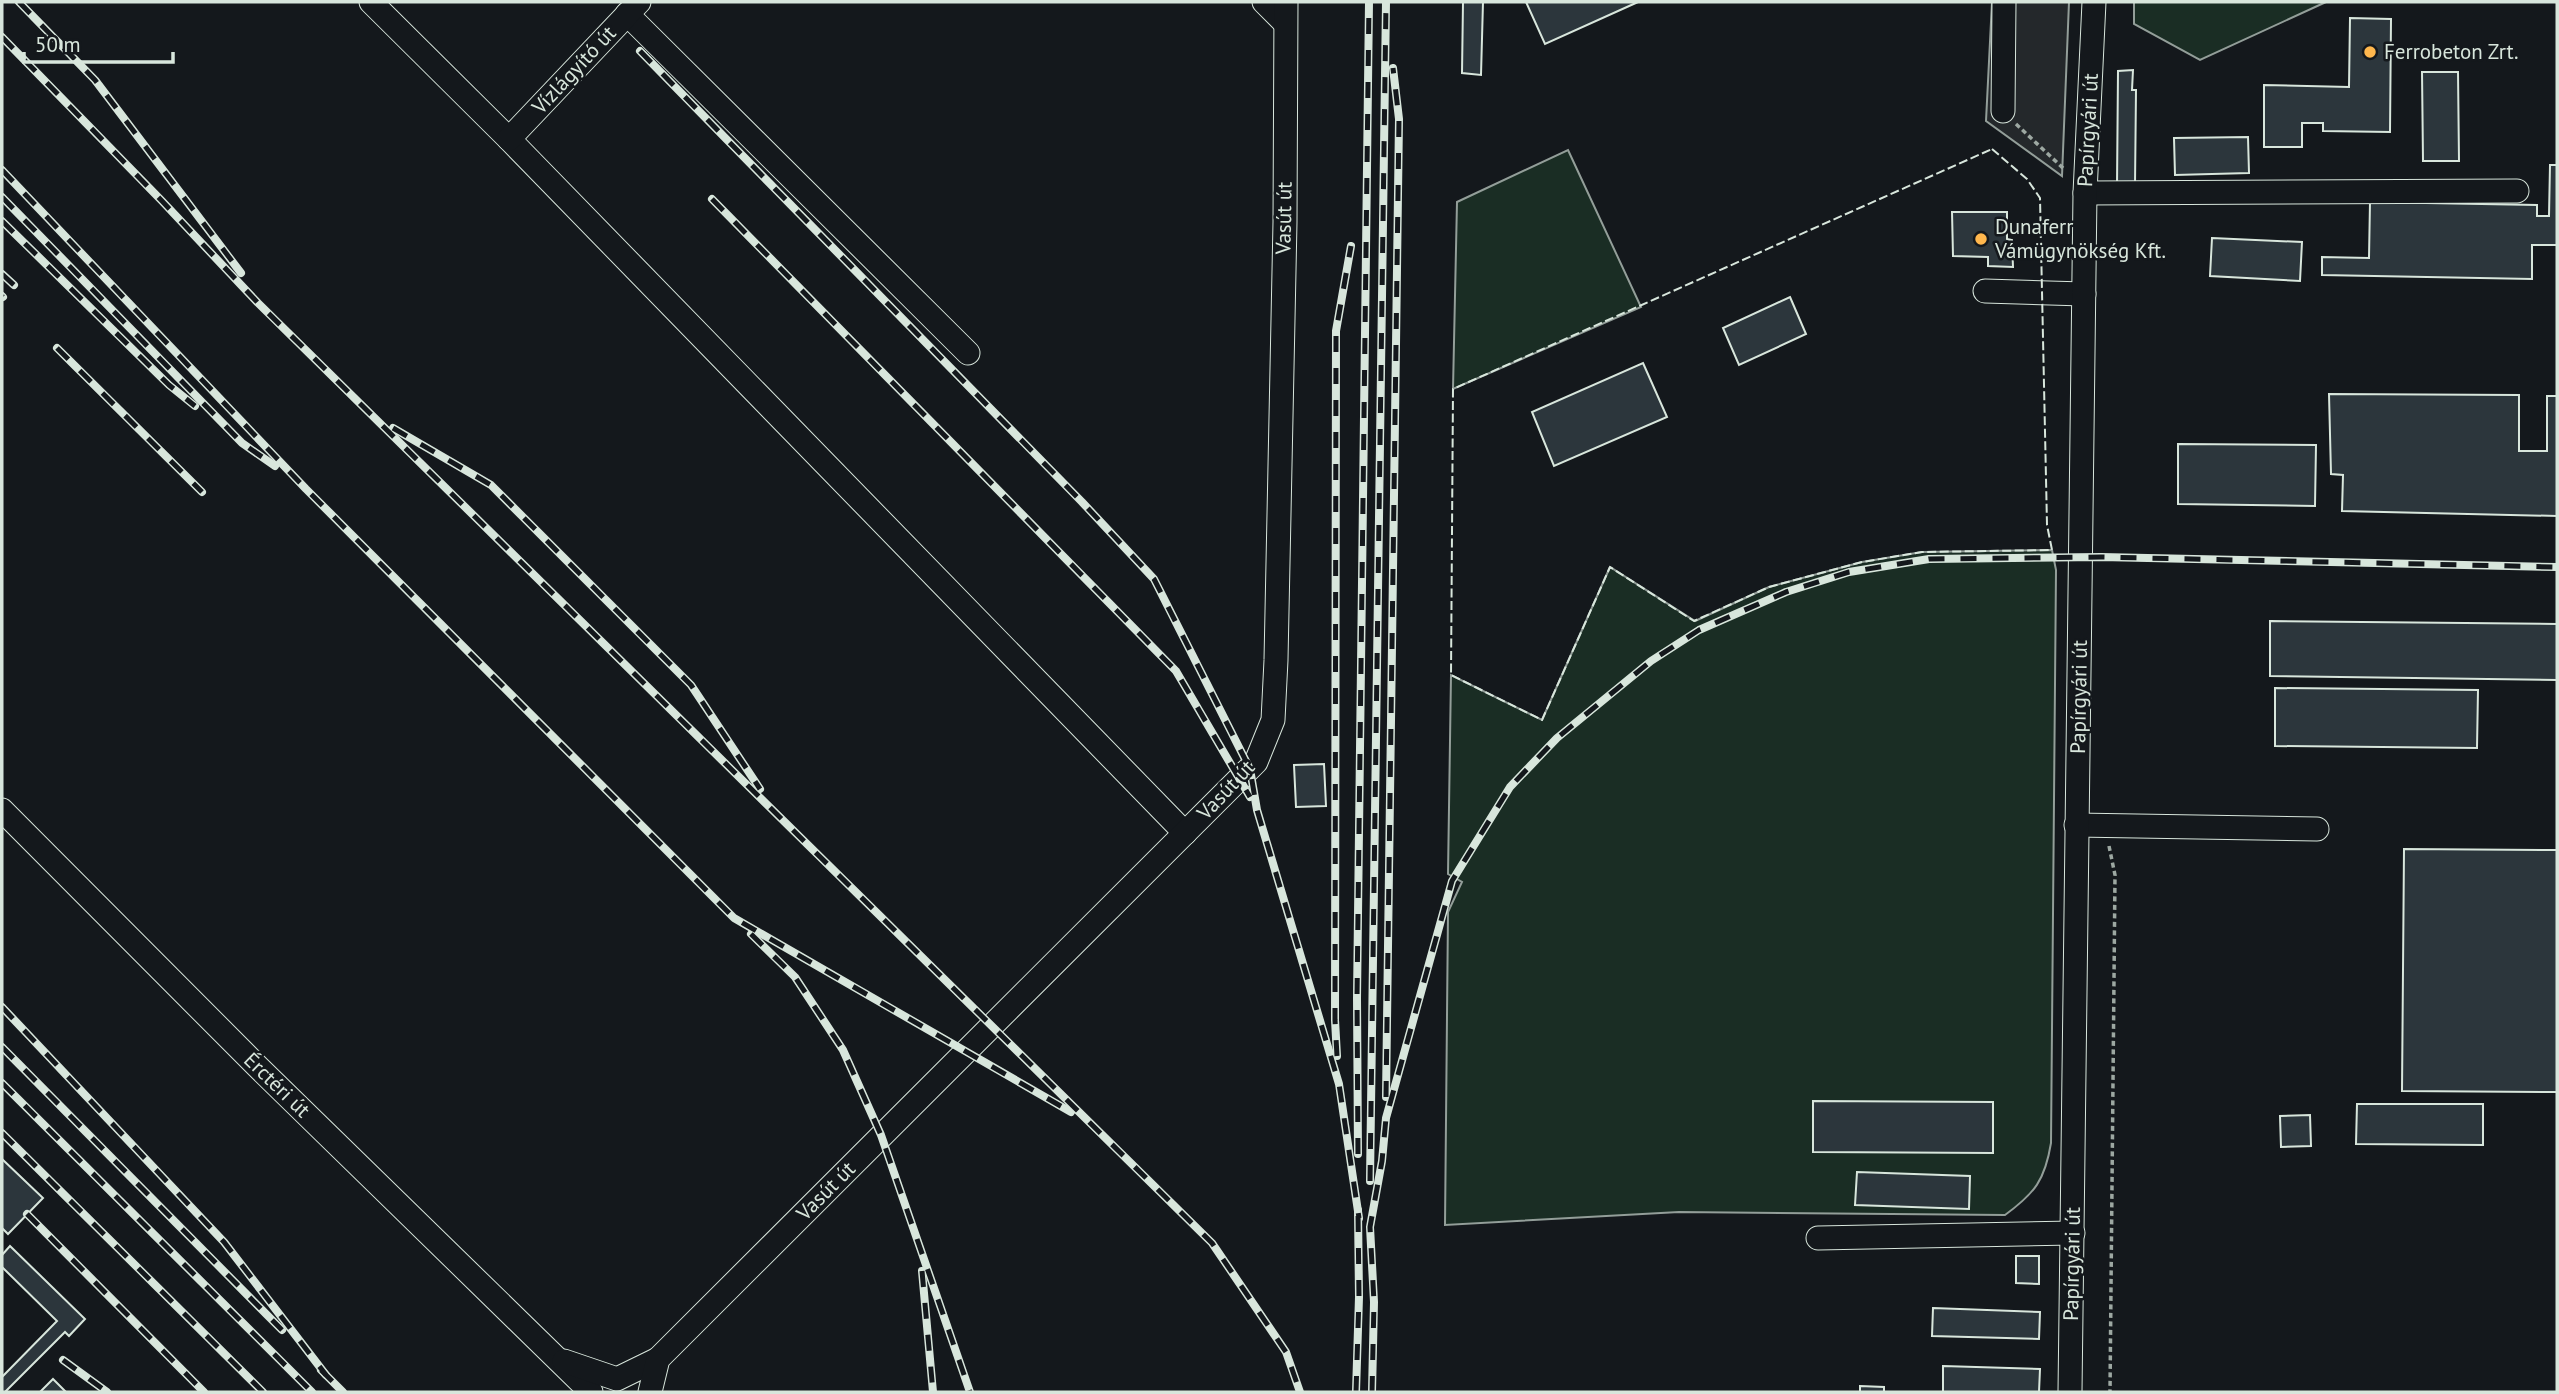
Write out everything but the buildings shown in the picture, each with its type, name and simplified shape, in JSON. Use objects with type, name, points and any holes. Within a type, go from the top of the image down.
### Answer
[{"type":"street","points":[[370,2],[509,139],[1185,833]]},
{"type":"street","points":[[1264,2],[1286,12]]},
{"type":"street","points":[[2003,111],[2004,2]]},
{"type":"street","name":"Papírgyári út","points":[[2070,1392],[2085,193],[2094,2]]},
{"type":"street","points":[[633,8],[968,353]]},
{"type":"street","name":"Vízlágyító út","points":[[509,139],[633,8]]},
{"type":"street","name":"Vasút út","points":[[555,1357],[617,1380],[658,1359],[1256,762],[1273,720],[1285,222],[1286,12]]},
{"type":"street","points":[[2085,193],[2517,191]]},
{"type":"street","points":[[1985,291],[2084,294]]},
{"type":"street","name":"Érctéri út","points":[[2,810],[257,1066],[591,1392]]},
{"type":"street","points":[[2076,825],[2317,829]]},
{"type":"street","points":[[1818,1238],[2073,1233]]},
{"type":"street","points":[[650,1392],[658,1359]]},
{"type":"path","points":[[2003,111],[2069,174]]},
{"type":"green space","points":[[2134,2],[2326,2],[2200,60],[2134,24]]},
{"type":"green space","points":[[1568,150],[1641,307],[1453,389],[1457,202]]},
{"type":"green space","points":[[2052,550],[2056,570],[2051,1143],[2042,1176],[2024,1200],[2005,1215],[1679,1212],[1445,1225],[1448,912],[1462,882],[1448,874],[1451,675],[1542,720],[1610,567],[1695,621],[1769,587],[1862,562],[1922,552]]},
{"type":"shaded area","points":[[1992,2],[2069,2],[2062,176],[1986,121]]},
{"type":"railway","points":[[19,2],[95,80],[241,273]]},
{"type":"railway","points":[[1358,1154],[1357,998],[1369,2]]},
{"type":"railway","points":[[1370,1181],[1386,2]]},
{"type":"railway","points":[[2,37],[258,303],[1212,1243],[1286,1352],[1300,1392]]},
{"type":"railway","points":[[640,51],[1082,502],[1154,579],[1250,769],[1257,810],[1339,1084],[1359,1218]]},
{"type":"railway","points":[[1386,1097],[1399,119],[1393,68]]},
{"type":"railway","points":[[2,170],[306,489],[734,918],[1071,1112]]},
{"type":"railway","points":[[2,197],[242,443],[275,466]]},
{"type":"railway","points":[[712,199],[1176,671],[1250,797]]},
{"type":"railway","points":[[2,221],[169,385],[195,406]]},
{"type":"railway","points":[[1337,1056],[1336,331],[1351,246]]},
{"type":"railway","points":[[2,274],[14,285]]},
{"type":"railway","points":[[57,348],[202,492]]},
{"type":"railway","points":[[393,428],[491,485],[691,685],[760,789]]},
{"type":"railway","points":[[1372,1392],[1374,1302],[1370,1227],[1382,1161],[1386,1118],[1452,881],[1510,787],[1557,738],[1651,661],[1699,630],[1786,592],[1849,572],[1929,559],[2101,557],[2557,567]]},
{"type":"railway","points":[[751,934],[795,977],[843,1050],[881,1135],[970,1392]]},
{"type":"railway","points":[[2,1007],[224,1242],[326,1375]]},
{"type":"railway","points":[[2,1047],[282,1330]]},
{"type":"railway","points":[[2,1083],[312,1392]]},
{"type":"railway","points":[[2,1133],[263,1392]]},
{"type":"railway","points":[[1356,1392],[1358,1210]]},
{"type":"railway","points":[[27,1214],[204,1392]]},
{"type":"railway","points":[[922,1271],[933,1392]]},
{"type":"railway","points":[[63,1360],[107,1392]]},
{"type":"railway","points":[[321,1370],[343,1392]]},
{"type":"fence","points":[[1992,149],[2027,179],[2040,198],[2047,525],[2052,550],[1922,552],[1862,562],[1769,587],[1694,621],[1610,567],[1542,720],[1451,675],[1453,389],[1992,149]]},
{"type":"place","name":"Ferrobeton Zrt.","points":[[2370,52]]},
{"type":"place","name":"Dunaferr Vámügynökség Kft.","points":[[1981,239]]}]
